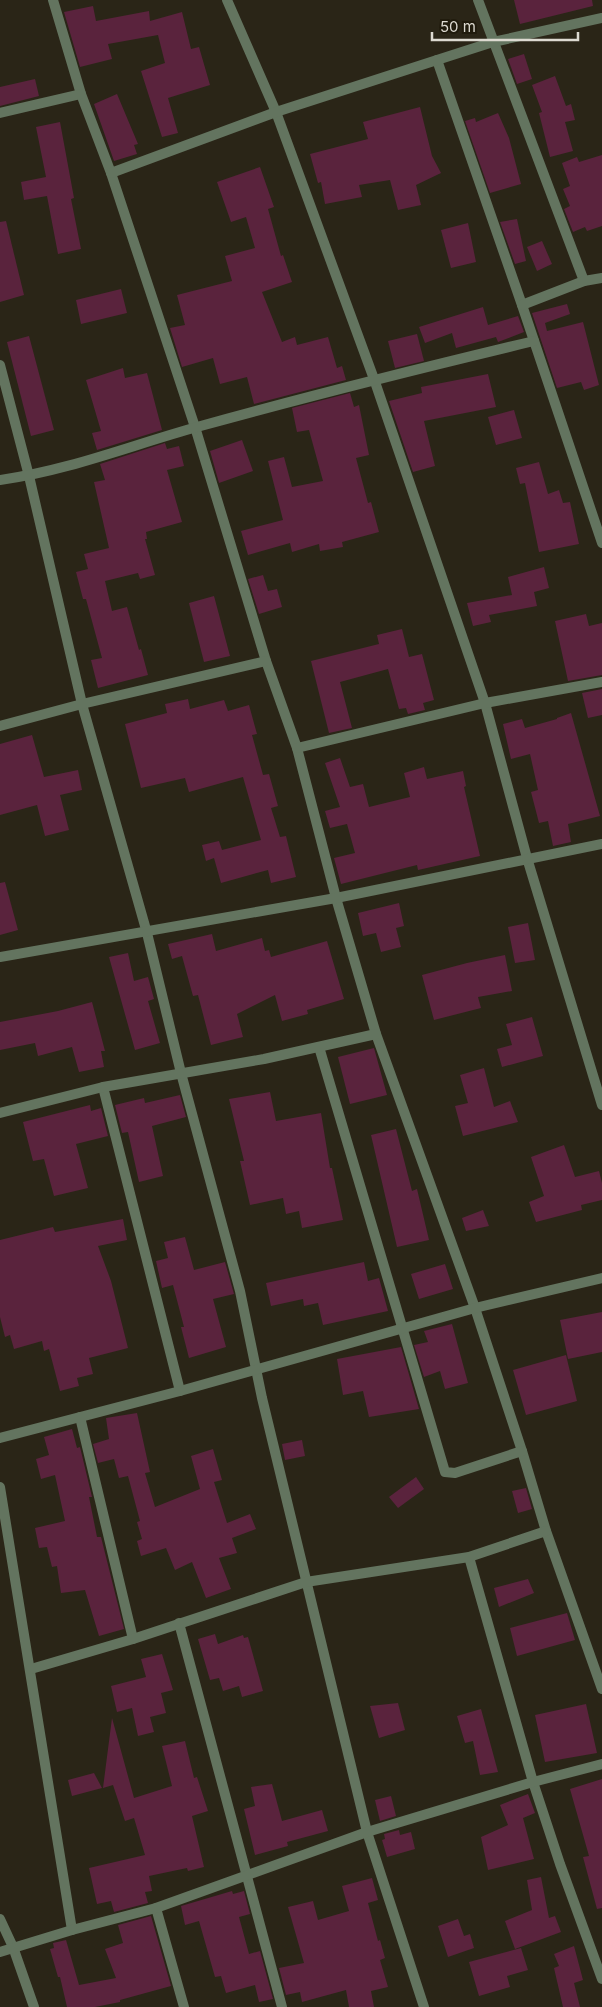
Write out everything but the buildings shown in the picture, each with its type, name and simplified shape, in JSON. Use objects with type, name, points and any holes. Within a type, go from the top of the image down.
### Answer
[{"type":"street","points":[[53,0],[81,94],[111,173],[195,428],[266,661],[297,748],[336,898],[376,1034],[475,1308],[546,1531],[602,1689]]},
{"type":"street","points":[[227,0],[276,112],[374,379],[485,703],[527,858],[602,1105]]},
{"type":"street","points":[[478,0],[584,281]]},
{"type":"street","points":[[111,173],[276,112],[493,42],[602,18]]},
{"type":"street","points":[[437,60],[602,543]]},
{"type":"street","points":[[0,113],[81,94]]},
{"type":"street","points":[[522,305],[584,281],[602,278]]},
{"type":"street","points":[[0,480],[29,476],[374,379],[534,341]]},
{"type":"street","points":[[0,365],[29,476],[82,704],[147,933],[181,1073],[240,1290],[306,1582],[367,1832],[424,2007]]},
{"type":"street","points":[[0,726],[82,704],[266,661]]},
{"type":"street","points":[[297,748],[485,703],[602,682]]},
{"type":"street","points":[[0,957],[147,933],[336,898],[602,844]]},
{"type":"street","points":[[0,1113],[103,1087],[319,1047],[376,1034]]},
{"type":"street","points":[[319,1047],[445,1472],[454,1474],[522,1451]]},
{"type":"street","points":[[103,1087],[180,1391]]},
{"type":"street","points":[[0,1438],[180,1391],[475,1308],[602,1278]]},
{"type":"street","points":[[80,1417],[134,1639]]},
{"type":"street","points":[[0,1486],[72,1930]]},
{"type":"street","points":[[31,1670],[134,1639],[306,1582],[469,1557],[546,1531]]},
{"type":"street","points":[[469,1557],[533,1782],[560,1864],[602,1979]]},
{"type":"street","points":[[179,1623],[282,2007]]},
{"type":"street","points":[[0,1952],[72,1930],[156,1908],[367,1832],[533,1782],[602,1764]]},
{"type":"street","points":[[156,1908],[184,2007]]},
{"type":"street","points":[[0,1919],[13,1947],[34,2007]]}]
